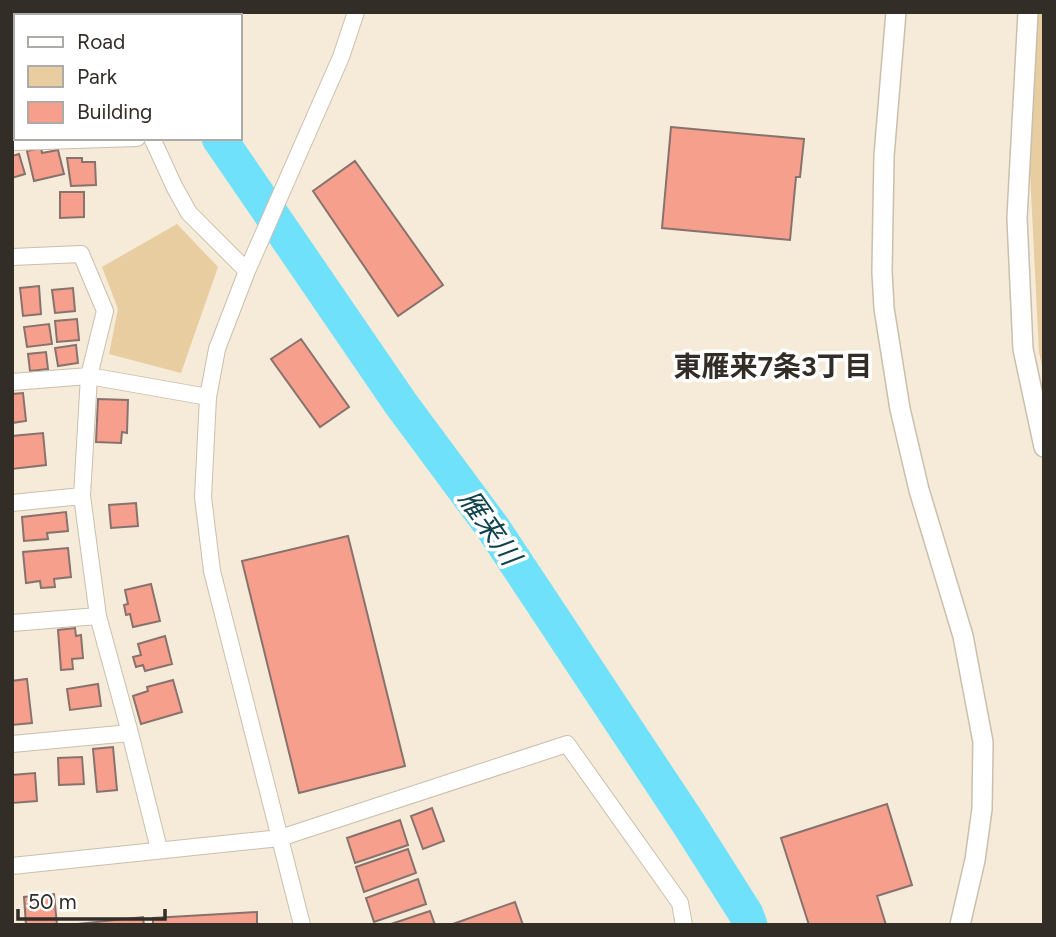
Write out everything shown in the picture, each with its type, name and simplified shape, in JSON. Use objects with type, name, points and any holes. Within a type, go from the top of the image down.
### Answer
[{"type":"street","points":[[302,925],[212,571],[203,497],[208,397],[216,349],[247,271],[341,57],[356,12]]},
{"type":"street","points":[[896,12],[884,156],[884,308],[900,410],[919,490],[963,636],[983,742],[982,809],[975,860],[960,925]]},
{"type":"street","points":[[1028,12],[1017,218],[1023,349],[1044,447]]},
{"type":"street","points":[[153,140],[189,213],[247,271]]},
{"type":"street","points":[[12,257],[81,254],[105,311],[89,376],[82,496],[98,616],[159,849]]},
{"type":"street","points":[[12,382],[89,376],[208,397]]},
{"type":"street","points":[[12,503],[82,496]]},
{"type":"street","points":[[12,624],[98,616]]},
{"type":"street","points":[[12,744],[130,733]]},
{"type":"street","points":[[12,866],[280,838],[567,744],[680,903],[684,925]]},
{"type":"green space","points":[[1038,12],[1044,12],[1044,376],[1039,352],[1029,153]]},
{"type":"green space","points":[[177,224],[218,267],[181,373],[109,354],[118,309],[102,267]]},
{"type":"building","points":[[671,127],[804,139],[800,177],[796,177],[790,240],[662,228]]},
{"type":"building","points":[[41,148],[42,153],[58,150],[64,174],[34,181],[27,151]]},
{"type":"building","points":[[19,154],[25,174],[12,178],[12,156]]},
{"type":"building","points":[[67,158],[82,158],[82,162],[95,162],[96,185],[71,186]]},
{"type":"building","points":[[355,161],[443,285],[398,316],[313,191]]},
{"type":"building","points":[[60,192],[84,192],[84,217],[60,218]]},
{"type":"building","points":[[39,286],[41,314],[23,316],[20,288]]},
{"type":"building","points":[[73,288],[75,311],[55,313],[52,290]]},
{"type":"building","points":[[77,319],[79,340],[57,342],[55,321]]},
{"type":"building","points":[[49,324],[52,344],[27,347],[24,327]]},
{"type":"building","points":[[301,339],[349,407],[320,427],[271,359]]},
{"type":"building","points":[[76,345],[78,363],[58,366],[55,348]]},
{"type":"building","points":[[46,352],[48,369],[30,371],[28,354]]},
{"type":"building","points":[[23,393],[26,421],[12,423],[12,394]]},
{"type":"building","points":[[98,399],[128,400],[127,433],[122,432],[121,443],[96,442]]},
{"type":"building","points":[[43,433],[46,465],[12,469],[12,436]]},
{"type":"building","points":[[136,503],[138,526],[111,528],[109,505]]},
{"type":"building","points":[[66,512],[68,531],[47,533],[48,539],[24,541],[22,517]]},
{"type":"building","points":[[348,536],[405,766],[299,793],[242,561]]},
{"type":"building","points":[[68,548],[71,577],[54,579],[55,587],[41,588],[40,581],[26,583],[23,552]]},
{"type":"building","points":[[151,584],[160,621],[133,627],[130,614],[126,615],[124,605],[128,604],[125,590]]},
{"type":"building","points":[[75,628],[76,636],[81,635],[83,658],[72,659],[73,669],[61,670],[58,630]]},
{"type":"building","points":[[165,636],[172,664],[145,671],[143,665],[136,667],[133,657],[141,655],[138,644]]},
{"type":"building","points":[[27,679],[32,723],[12,725],[12,681]]},
{"type":"building","points":[[173,680],[182,712],[141,724],[133,696],[148,691],[147,687]]},
{"type":"building","points":[[98,684],[101,706],[70,710],[67,689]]},
{"type":"building","points":[[113,747],[117,790],[97,792],[93,749]]},
{"type":"building","points":[[82,757],[84,784],[59,785],[58,758]]},
{"type":"building","points":[[35,773],[37,801],[12,803],[12,775]]},
{"type":"building","points":[[887,804],[912,885],[877,896],[886,925],[809,925],[781,838]]},
{"type":"building","points":[[432,808],[444,841],[423,849],[411,816]]},
{"type":"building","points":[[400,820],[408,845],[355,863],[347,838]]},
{"type":"building","points":[[408,849],[416,873],[364,892],[356,867]]},
{"type":"building","points":[[418,879],[426,904],[374,922],[366,898]]},
{"type":"building","points":[[54,894],[57,925],[26,925],[24,897]]},
{"type":"building","points":[[515,902],[523,925],[450,925]]},
{"type":"building","points":[[430,911],[435,925],[388,925]]},
{"type":"building","points":[[257,912],[257,925],[153,925],[153,918]]},
{"type":"building","points":[[143,917],[144,925],[68,925]]},
{"type":"waterway","name":"雁来川","points":[[220,140],[401,404],[493,528],[689,824],[746,914],[750,925]]},
{"type":"district","name":"東雁来7条3丁目","points":[[773,366]]}]
